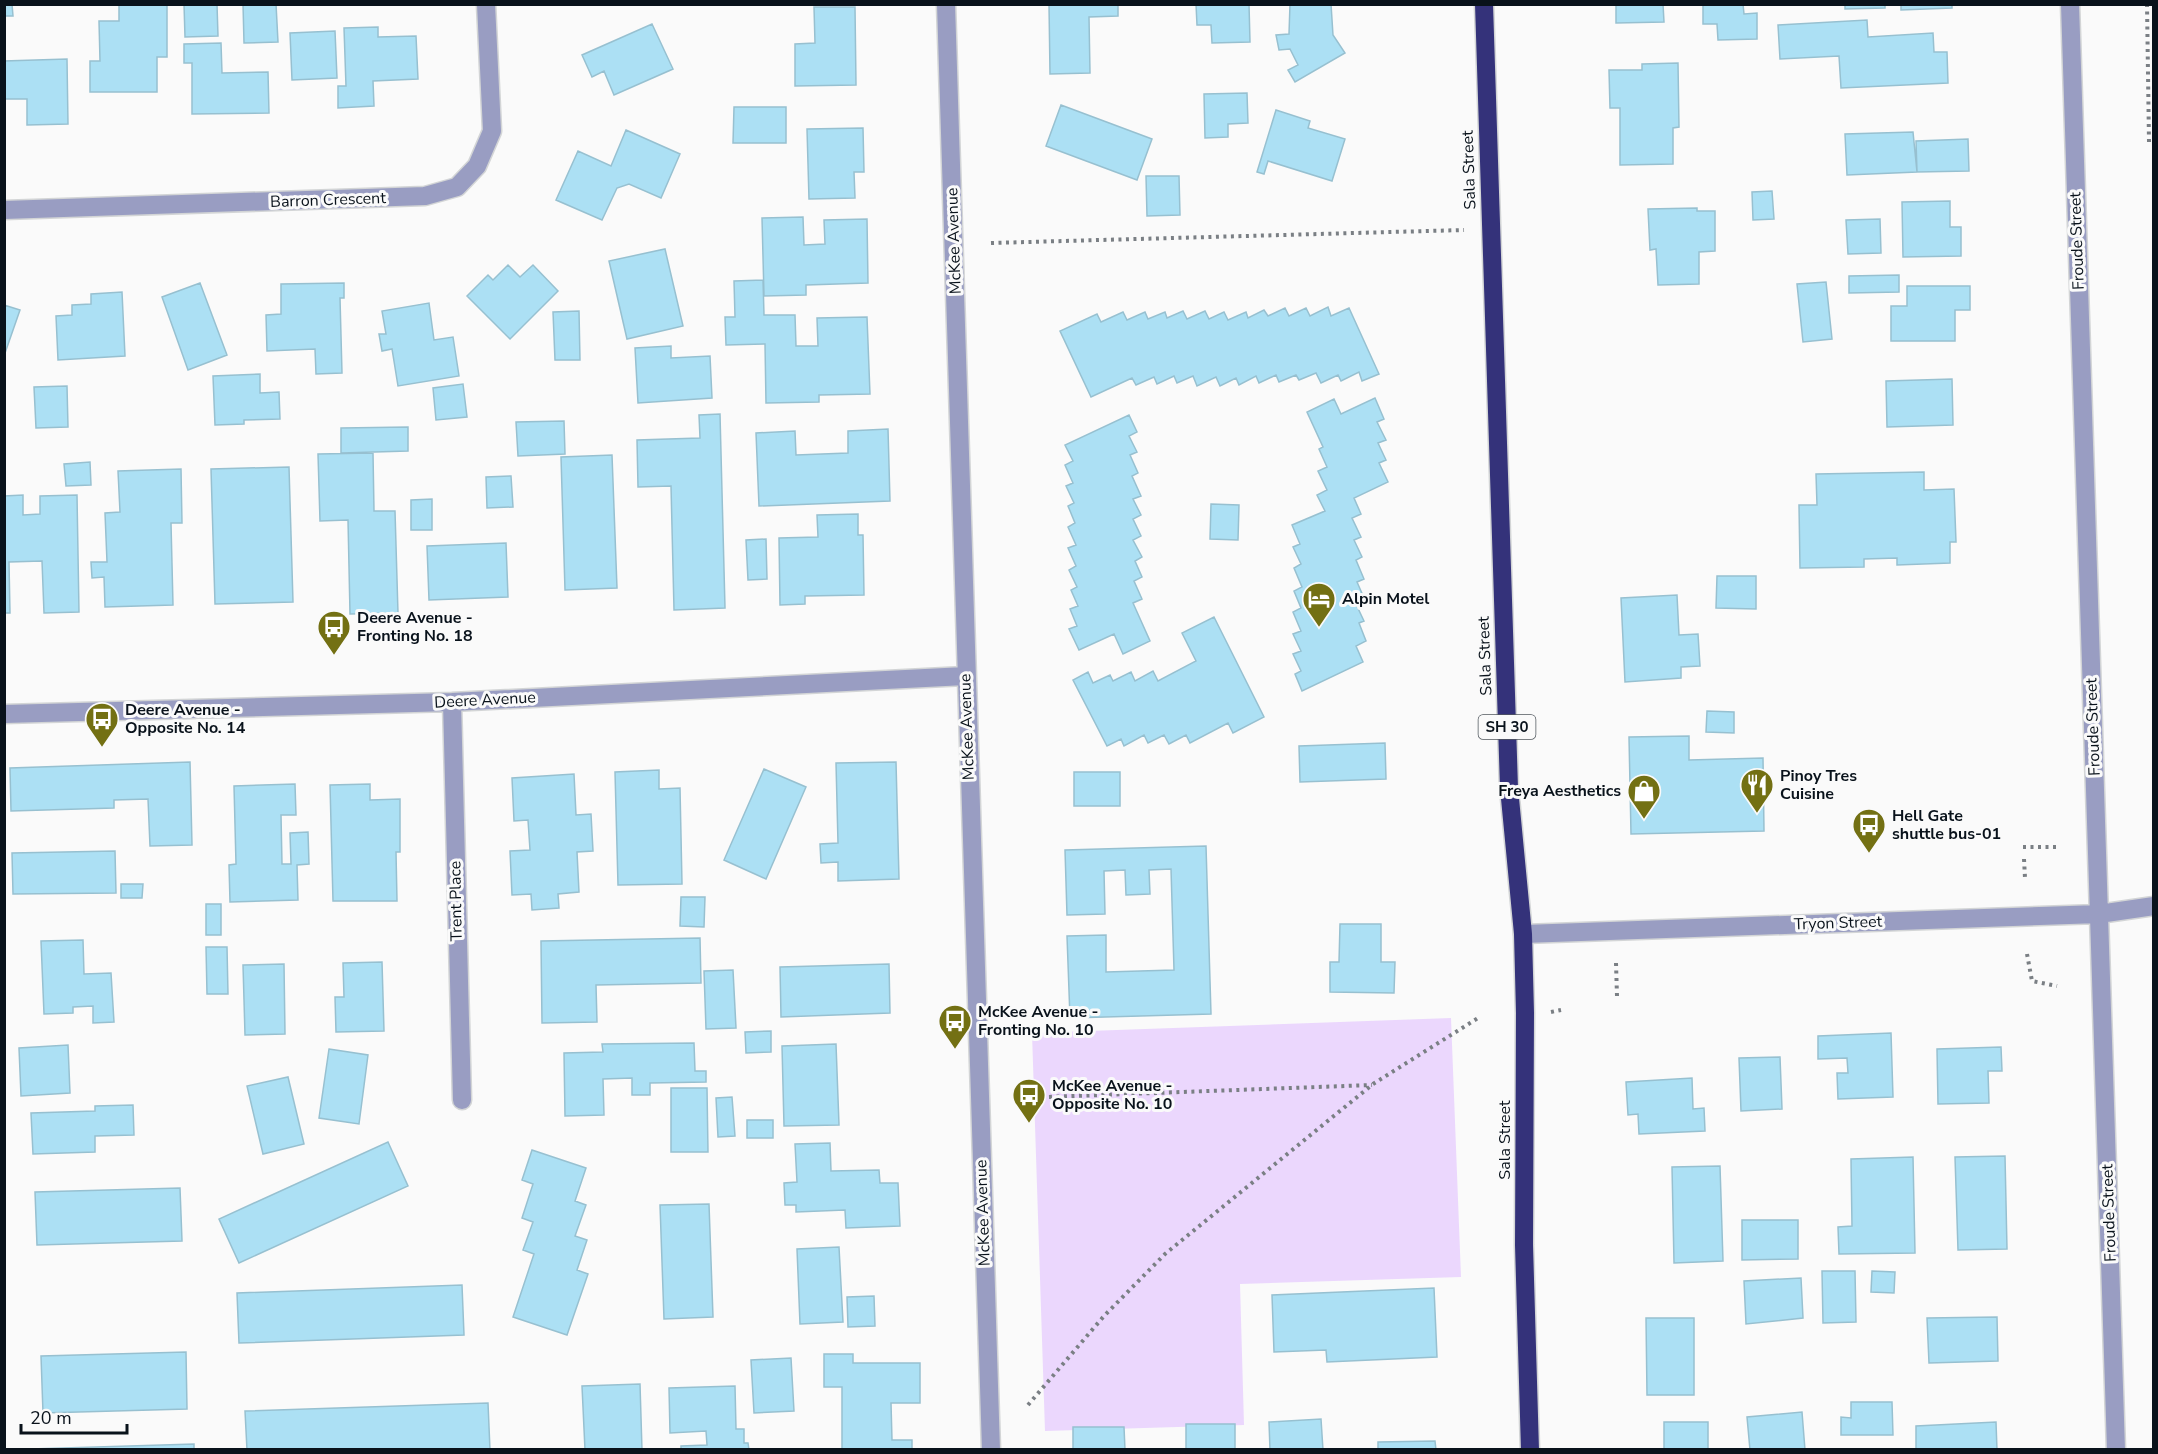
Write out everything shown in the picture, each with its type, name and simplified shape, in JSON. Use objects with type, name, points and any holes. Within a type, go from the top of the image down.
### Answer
[{"type":"highway","name":"Sala Street","points":[[1484,4],[1509,788],[1523,934],[1526,1013],[1524,1245],[1530,1449]]},
{"type":"street","name":"Barron Crescent","points":[[4,210],[425,196],[457,187],[477,166],[492,131],[486,4]]},
{"type":"street","name":"McKee Avenue","points":[[946,4],[965,676],[991,1449]]},
{"type":"street","name":"Froude Street","points":[[2070,4],[2116,1449]]},
{"type":"street","name":"Deere Avenue","points":[[4,714],[452,702],[965,676]]},
{"type":"street","name":"Trent Place","points":[[452,702],[462,1100]]},
{"type":"street","name":"Tryon Street","points":[[1523,934],[2099,914],[2154,906]]},
{"type":"path","points":[[2146,4],[2149,142]]},
{"type":"path","points":[[2148,93],[2154,93]]},
{"type":"path","points":[[991,243],[1490,229]]},
{"type":"path","points":[[2023,847],[2059,847]]},
{"type":"path","points":[[2024,859],[2025,878]]},
{"type":"path","points":[[2026,954],[2032,981],[2057,986]]},
{"type":"path","points":[[1616,963],[1617,996]]},
{"type":"path","points":[[1551,1012],[1561,1010]]},
{"type":"path","points":[[1028,1405],[1104,1316],[1165,1254],[1268,1173],[1373,1084],[1478,1018]]},
{"type":"path","points":[[1019,1098],[1373,1084]]},
{"type":"shaded area","points":[[1451,1018],[1461,1277],[1240,1284],[1244,1425],[1045,1431],[1032,1033]]},
{"type":"building","points":[[4,4],[12,4],[13,16],[4,16]]},
{"type":"building","points":[[119,4],[167,4],[167,57],[157,57],[157,92],[90,92],[90,61],[100,61],[99,21],[119,21]]},
{"type":"building","points":[[184,4],[217,4],[218,36],[185,37]]},
{"type":"building","points":[[243,4],[276,4],[278,42],[244,43]]},
{"type":"building","points":[[1049,4],[1118,4],[1118,16],[1089,17],[1090,73],[1050,74]]},
{"type":"building","points":[[1196,4],[1249,4],[1250,42],[1212,43],[1211,25],[1197,25]]},
{"type":"building","points":[[1290,4],[1331,4],[1333,35],[1345,53],[1295,82],[1288,70],[1298,65],[1290,49],[1279,50],[1276,35],[1289,34]]},
{"type":"building","points":[[1616,4],[1663,4],[1664,22],[1616,23]]},
{"type":"building","points":[[1703,4],[1743,4],[1744,14],[1757,13],[1757,39],[1718,40],[1717,24],[1703,24]]},
{"type":"building","points":[[1845,4],[1885,4],[1885,8],[1845,9]]},
{"type":"building","points":[[1901,4],[1952,4],[1952,8],[1901,10]]},
{"type":"building","points":[[814,7],[855,7],[856,85],[795,86],[795,44],[815,43]]},
{"type":"building","points":[[1867,20],[1868,37],[1933,33],[1934,52],[1947,52],[1948,83],[1841,88],[1839,56],[1780,59],[1778,25]]},
{"type":"building","points":[[652,24],[673,69],[614,95],[604,71],[592,77],[582,55]]},
{"type":"building","points":[[378,27],[378,37],[416,36],[418,79],[373,81],[374,106],[338,108],[338,86],[346,86],[344,28]]},
{"type":"building","points":[[335,31],[337,78],[292,80],[290,33]]},
{"type":"building","points":[[221,43],[222,73],[268,72],[269,113],[192,114],[192,63],[184,63],[184,44]]},
{"type":"building","points":[[67,59],[68,124],[27,125],[27,99],[4,99],[4,61]]},
{"type":"building","points":[[1678,63],[1679,127],[1673,128],[1673,164],[1620,165],[1620,108],[1610,108],[1609,70],[1642,70],[1642,64]]},
{"type":"building","points":[[1247,93],[1248,123],[1228,124],[1228,137],[1205,138],[1204,94]]},
{"type":"building","points":[[1061,105],[1152,139],[1137,180],[1046,146]]},
{"type":"building","points":[[734,107],[786,107],[786,143],[733,143]]},
{"type":"building","points":[[1276,110],[1310,121],[1308,128],[1345,139],[1332,181],[1268,161],[1264,174],[1257,172]]},
{"type":"building","points":[[863,128],[864,172],[854,172],[855,198],[809,199],[807,129]]},
{"type":"building","points":[[626,130],[680,154],[661,198],[629,184],[617,188],[602,220],[556,200],[578,151],[611,166]]},
{"type":"building","points":[[1913,132],[1917,172],[1847,175],[1845,134]]},
{"type":"building","points":[[1968,139],[1969,171],[1917,172],[1916,141]]},
{"type":"building","points":[[1146,176],[1179,176],[1180,215],[1147,216]]},
{"type":"building","points":[[1772,191],[1774,219],[1753,220],[1752,192]]},
{"type":"building","points":[[1950,201],[1950,227],[1961,227],[1961,256],[1903,257],[1902,202]]},
{"type":"building","points":[[1697,208],[1697,211],[1715,211],[1715,251],[1699,252],[1699,284],[1658,285],[1656,249],[1650,250],[1648,209]]},
{"type":"building","points":[[803,217],[804,245],[825,244],[824,220],[867,219],[868,283],[806,285],[806,295],[764,296],[762,218]]},
{"type":"building","points":[[1880,219],[1881,253],[1848,254],[1846,220]]},
{"type":"building","points":[[665,249],[683,326],[627,339],[609,261]]},
{"type":"building","points":[[508,265],[520,277],[533,265],[558,291],[510,339],[467,296],[488,275],[493,280]]},
{"type":"building","points":[[1899,275],[1899,292],[1849,293],[1849,276]]},
{"type":"building","points":[[763,280],[764,315],[795,315],[796,346],[818,346],[817,318],[867,317],[870,394],[819,395],[819,402],[766,403],[765,344],[726,345],[725,317],[735,317],[734,281]]},
{"type":"building","points":[[1826,282],[1832,339],[1803,342],[1797,284]]},
{"type":"building","points":[[200,283],[227,355],[188,370],[162,297]]},
{"type":"building","points":[[344,283],[344,298],[340,298],[342,373],[316,374],[315,349],[267,351],[266,315],[281,314],[281,284]]},
{"type":"building","points":[[1907,286],[1970,286],[1970,310],[1955,310],[1955,341],[1891,341],[1891,306],[1907,306]]},
{"type":"building","points":[[122,292],[125,356],[58,360],[56,316],[72,315],[72,305],[91,304],[91,294]]},
{"type":"building","points":[[429,303],[434,340],[453,337],[459,376],[398,386],[392,349],[382,351],[379,334],[386,334],[382,311]]},
{"type":"building","points":[[4,305],[20,310],[4,356]]},
{"type":"building","points":[[1328,307],[1331,316],[1349,308],[1379,374],[1362,381],[1359,372],[1341,381],[1338,375],[1321,383],[1316,373],[1299,380],[1296,375],[1279,382],[1276,375],[1259,383],[1256,376],[1239,385],[1236,378],[1220,386],[1216,377],[1197,386],[1193,376],[1177,383],[1174,376],[1157,384],[1154,377],[1136,385],[1132,378],[1091,397],[1060,331],[1097,314],[1101,322],[1123,312],[1127,320],[1145,312],[1148,319],[1165,312],[1167,318],[1183,311],[1187,319],[1205,311],[1209,319],[1224,312],[1228,320],[1246,312],[1248,318],[1264,310],[1268,316],[1285,308],[1289,316],[1306,308],[1310,316]]},
{"type":"building","points":[[579,311],[580,360],[555,360],[553,312]]},
{"type":"building","points":[[671,346],[671,358],[710,356],[712,398],[638,403],[635,348]]},
{"type":"building","points":[[260,374],[260,393],[279,392],[280,419],[244,420],[244,424],[215,425],[213,376]]},
{"type":"building","points":[[1952,379],[1953,425],[1887,427],[1886,381]]},
{"type":"building","points":[[463,384],[467,417],[436,420],[433,388]]},
{"type":"building","points":[[67,386],[68,427],[36,428],[34,387]]},
{"type":"building","points":[[1375,398],[1384,419],[1377,422],[1386,440],[1378,443],[1386,460],[1379,463],[1388,482],[1354,498],[1361,514],[1352,518],[1361,537],[1354,540],[1362,557],[1356,560],[1364,579],[1357,582],[1365,600],[1356,604],[1364,621],[1359,623],[1366,641],[1356,646],[1363,662],[1302,691],[1295,674],[1301,671],[1293,654],[1301,651],[1293,634],[1301,631],[1293,612],[1301,608],[1294,591],[1302,587],[1294,568],[1301,564],[1293,547],[1300,544],[1292,525],[1325,511],[1317,495],[1327,490],[1318,471],[1327,467],[1319,449],[1323,447],[1307,412],[1334,399],[1341,414]]},
{"type":"building","points":[[720,414],[725,608],[674,610],[671,486],[638,487],[637,440],[700,438],[699,415]]},
{"type":"building","points":[[1129,415],[1137,432],[1129,436],[1137,452],[1130,455],[1138,473],[1132,476],[1141,496],[1133,499],[1141,515],[1133,519],[1141,536],[1133,540],[1142,557],[1135,561],[1142,577],[1134,581],[1142,599],[1133,603],[1150,641],[1123,654],[1114,634],[1079,650],[1069,629],[1077,626],[1070,609],[1078,606],[1071,590],[1077,587],[1069,570],[1076,566],[1068,548],[1076,545],[1068,527],[1075,523],[1068,506],[1074,503],[1066,486],[1073,483],[1065,465],[1073,461],[1065,445]]},
{"type":"building","points":[[564,421],[565,454],[518,456],[516,422]]},
{"type":"building","points":[[408,427],[408,451],[341,453],[341,428]]},
{"type":"building","points":[[888,429],[890,501],[759,506],[756,433],[795,431],[796,455],[848,453],[848,431]]},
{"type":"building","points":[[373,453],[374,511],[395,511],[398,613],[350,614],[348,520],[320,521],[318,454]]},
{"type":"building","points":[[612,455],[617,588],[565,590],[561,457]]},
{"type":"building","points":[[90,462],[91,485],[66,486],[64,464]]},
{"type":"building","points":[[289,467],[293,602],[215,604],[211,469]]},
{"type":"building","points":[[181,469],[182,523],[171,523],[173,605],[105,607],[104,577],[92,578],[91,562],[107,562],[105,513],[120,512],[118,471]]},
{"type":"building","points":[[1924,472],[1924,490],[1954,489],[1956,542],[1950,542],[1950,563],[1897,565],[1897,558],[1864,559],[1864,567],[1800,568],[1799,505],[1817,505],[1816,474]]},
{"type":"building","points":[[511,476],[513,507],[487,508],[486,477]]},
{"type":"building","points":[[23,495],[23,515],[40,514],[40,496],[77,495],[79,612],[44,613],[42,561],[9,562],[10,613],[4,613],[4,496]]},
{"type":"building","points":[[432,499],[432,530],[411,530],[411,500]]},
{"type":"building","points":[[1211,504],[1239,505],[1238,540],[1210,539]]},
{"type":"building","points":[[858,514],[858,535],[863,535],[864,595],[805,596],[805,604],[780,605],[779,538],[818,537],[817,515]]},
{"type":"building","points":[[766,539],[767,579],[748,580],[746,540]]},
{"type":"building","points":[[506,543],[508,597],[429,600],[427,546]]},
{"type":"building","points":[[1717,576],[1756,576],[1756,609],[1716,608]]},
{"type":"building","points":[[1677,595],[1679,635],[1698,634],[1700,666],[1681,667],[1681,678],[1625,682],[1621,598]]},
{"type":"building","points":[[1214,617],[1264,717],[1233,733],[1228,723],[1190,743],[1186,735],[1169,744],[1164,735],[1148,743],[1144,735],[1124,746],[1121,739],[1107,746],[1073,680],[1088,672],[1093,683],[1110,675],[1113,681],[1131,672],[1135,681],[1153,671],[1158,681],[1196,661],[1182,633]]},
{"type":"building","points":[[1707,711],[1734,712],[1734,733],[1706,732]]},
{"type":"building","points":[[1689,736],[1689,760],[1763,758],[1764,831],[1631,834],[1629,737]]},
{"type":"building","points":[[1385,743],[1386,779],[1300,782],[1299,746]]},
{"type":"building","points":[[190,762],[192,845],[150,846],[148,799],[114,800],[114,808],[11,811],[10,768]]},
{"type":"building","points":[[896,762],[899,879],[838,881],[838,862],[821,863],[820,844],[838,843],[836,763]]},
{"type":"building","points":[[764,769],[806,787],[766,879],[724,860]]},
{"type":"building","points":[[659,770],[659,789],[680,788],[682,884],[618,885],[615,772]]},
{"type":"building","points":[[1074,772],[1120,772],[1120,806],[1074,806]]},
{"type":"building","points":[[574,774],[576,815],[591,814],[593,851],[577,852],[579,892],[558,894],[559,908],[532,910],[531,894],[512,895],[510,851],[530,850],[528,820],[514,821],[512,778]]},
{"type":"building","points":[[295,784],[296,815],[281,815],[282,864],[291,864],[290,833],[308,832],[309,864],[297,865],[298,900],[230,902],[229,865],[236,864],[234,786]]},
{"type":"building","points":[[370,784],[370,800],[400,799],[400,852],[396,852],[397,901],[333,901],[330,785]]},
{"type":"building","points":[[1206,846],[1211,1014],[1070,1018],[1067,936],[1106,935],[1106,972],[1174,970],[1171,869],[1149,870],[1150,894],[1126,895],[1125,870],[1104,871],[1105,914],[1067,915],[1065,850]]},
{"type":"building","points":[[115,851],[116,893],[13,894],[12,853]]},
{"type":"building","points":[[121,884],[143,884],[142,898],[121,898]]},
{"type":"building","points":[[681,897],[705,897],[704,927],[680,926]]},
{"type":"building","points":[[206,904],[221,904],[221,935],[206,935]]},
{"type":"building","points":[[1340,924],[1381,924],[1381,962],[1395,962],[1394,993],[1330,992],[1330,962],[1339,962]]},
{"type":"building","points":[[700,938],[701,983],[596,985],[597,1022],[542,1023],[541,941]]},
{"type":"building","points":[[83,940],[84,974],[111,973],[114,1022],[93,1023],[93,1006],[73,1007],[73,1013],[44,1014],[41,941]]},
{"type":"building","points":[[206,947],[227,947],[228,994],[207,994]]},
{"type":"building","points":[[382,962],[384,1031],[336,1032],[335,997],[344,997],[343,963]]},
{"type":"building","points":[[284,964],[285,1034],[245,1035],[243,965]]},
{"type":"building","points":[[889,964],[890,1013],[781,1017],[780,967]]},
{"type":"building","points":[[733,970],[736,1028],[706,1029],[704,971]]},
{"type":"building","points":[[771,1031],[771,1052],[746,1053],[745,1032]]},
{"type":"building","points":[[1891,1033],[1893,1097],[1838,1099],[1837,1073],[1848,1073],[1847,1058],[1818,1059],[1818,1036]]},
{"type":"building","points":[[694,1043],[695,1071],[706,1071],[706,1082],[650,1083],[650,1095],[632,1095],[632,1078],[603,1079],[604,1115],[565,1116],[564,1053],[603,1052],[602,1044]]},
{"type":"building","points":[[836,1044],[839,1125],[784,1126],[782,1046]]},
{"type":"building","points":[[68,1045],[70,1093],[21,1096],[19,1048]]},
{"type":"building","points":[[2001,1047],[2002,1071],[1988,1071],[1989,1103],[1938,1104],[1937,1049]]},
{"type":"building","points":[[329,1049],[368,1055],[359,1124],[319,1118]]},
{"type":"building","points":[[1780,1057],[1782,1109],[1741,1111],[1739,1058]]},
{"type":"building","points":[[288,1077],[304,1144],[263,1154],[247,1086]]},
{"type":"building","points":[[1692,1078],[1693,1109],[1704,1108],[1705,1131],[1639,1134],[1638,1114],[1628,1115],[1626,1082]]},
{"type":"building","points":[[671,1088],[707,1088],[708,1152],[671,1152]]},
{"type":"building","points":[[732,1097],[735,1136],[718,1137],[716,1098]]},
{"type":"building","points":[[133,1105],[134,1135],[95,1136],[95,1152],[33,1154],[31,1113],[95,1111],[95,1106]]},
{"type":"building","points":[[747,1120],[773,1120],[773,1138],[747,1138]]},
{"type":"building","points":[[388,1142],[408,1186],[239,1263],[219,1219]]},
{"type":"building","points":[[830,1143],[831,1171],[879,1170],[880,1183],[898,1183],[900,1226],[846,1228],[845,1210],[796,1212],[796,1205],[785,1205],[784,1183],[797,1182],[795,1144]]},
{"type":"building","points":[[532,1150],[586,1168],[575,1201],[586,1205],[575,1236],[587,1240],[577,1270],[588,1274],[567,1335],[513,1317],[534,1254],[523,1250],[533,1222],[522,1218],[533,1184],[522,1180]]},
{"type":"building","points":[[2005,1156],[2007,1249],[1958,1250],[1955,1157]]},
{"type":"building","points":[[1913,1157],[1915,1253],[1839,1254],[1838,1227],[1852,1226],[1851,1159]]},
{"type":"building","points":[[1720,1166],[1723,1261],[1674,1263],[1672,1167]]},
{"type":"building","points":[[180,1188],[182,1241],[37,1245],[35,1192]]},
{"type":"building","points":[[709,1204],[713,1317],[664,1319],[660,1205]]},
{"type":"building","points":[[1742,1220],[1798,1220],[1798,1259],[1742,1260]]},
{"type":"building","points":[[839,1247],[843,1322],[800,1324],[797,1249]]},
{"type":"building","points":[[1822,1271],[1855,1271],[1856,1322],[1823,1323]]},
{"type":"building","points":[[1872,1271],[1895,1272],[1894,1293],[1871,1292]]},
{"type":"building","points":[[1801,1278],[1803,1318],[1746,1324],[1744,1281]]},
{"type":"building","points":[[462,1285],[464,1335],[239,1343],[237,1293]]},
{"type":"building","points":[[1434,1288],[1437,1357],[1327,1362],[1326,1350],[1274,1352],[1272,1295]]},
{"type":"building","points":[[874,1296],[875,1326],[848,1327],[847,1297]]},
{"type":"building","points":[[1997,1317],[1998,1361],[1929,1363],[1927,1318]]},
{"type":"building","points":[[1646,1318],[1694,1318],[1694,1395],[1647,1395]]},
{"type":"building","points":[[186,1352],[187,1409],[43,1413],[41,1356]]},
{"type":"building","points":[[824,1354],[853,1354],[853,1363],[920,1363],[920,1403],[891,1403],[892,1440],[912,1440],[912,1450],[842,1450],[842,1387],[824,1387]]},
{"type":"building","points":[[791,1358],[794,1411],[754,1413],[751,1360]]},
{"type":"building","points":[[640,1384],[642,1450],[585,1450],[582,1386]]},
{"type":"building","points":[[735,1386],[736,1429],[744,1429],[744,1443],[748,1443],[749,1450],[681,1450],[681,1446],[707,1445],[706,1431],[670,1433],[669,1388]]},
{"type":"building","points":[[1851,1402],[1892,1402],[1893,1435],[1841,1435],[1841,1417],[1851,1418]]},
{"type":"building","points":[[488,1403],[490,1450],[247,1450],[245,1411]]},
{"type":"building","points":[[1802,1412],[1805,1450],[1750,1450],[1747,1417]]},
{"type":"building","points":[[1321,1419],[1323,1450],[1270,1450],[1269,1422]]},
{"type":"building","points":[[1664,1422],[1708,1422],[1708,1450],[1664,1450]]},
{"type":"building","points":[[1996,1422],[1997,1450],[1916,1450],[1916,1426]]},
{"type":"building","points":[[1186,1424],[1235,1424],[1235,1450],[1186,1450]]},
{"type":"building","points":[[1073,1427],[1124,1427],[1125,1450],[1073,1450]]},
{"type":"building","points":[[1435,1441],[1436,1450],[1378,1450],[1378,1442]]},
{"type":"building","points":[[194,1444],[194,1450],[30,1449]]},
{"type":"place","name":"Alpin Motel","points":[[1319,628]]},
{"type":"place","name":"Deere Avenue - Fronting No. 18","points":[[334,656]]},
{"type":"place","name":"Deere Avenue - Opposite No. 14","points":[[102,748]]},
{"type":"place","name":"Pinoy Tres Cuisine","points":[[1757,814]]},
{"type":"place","name":"Freya Aesthetics","points":[[1644,820]]},
{"type":"place","name":"Hell Gate shuttle bus-01","points":[[1869,854]]},
{"type":"place","name":"McKee Avenue - Fronting No. 10","points":[[955,1050]]},
{"type":"place","name":"McKee Avenue - Opposite No. 10","points":[[1029,1124]]}]
